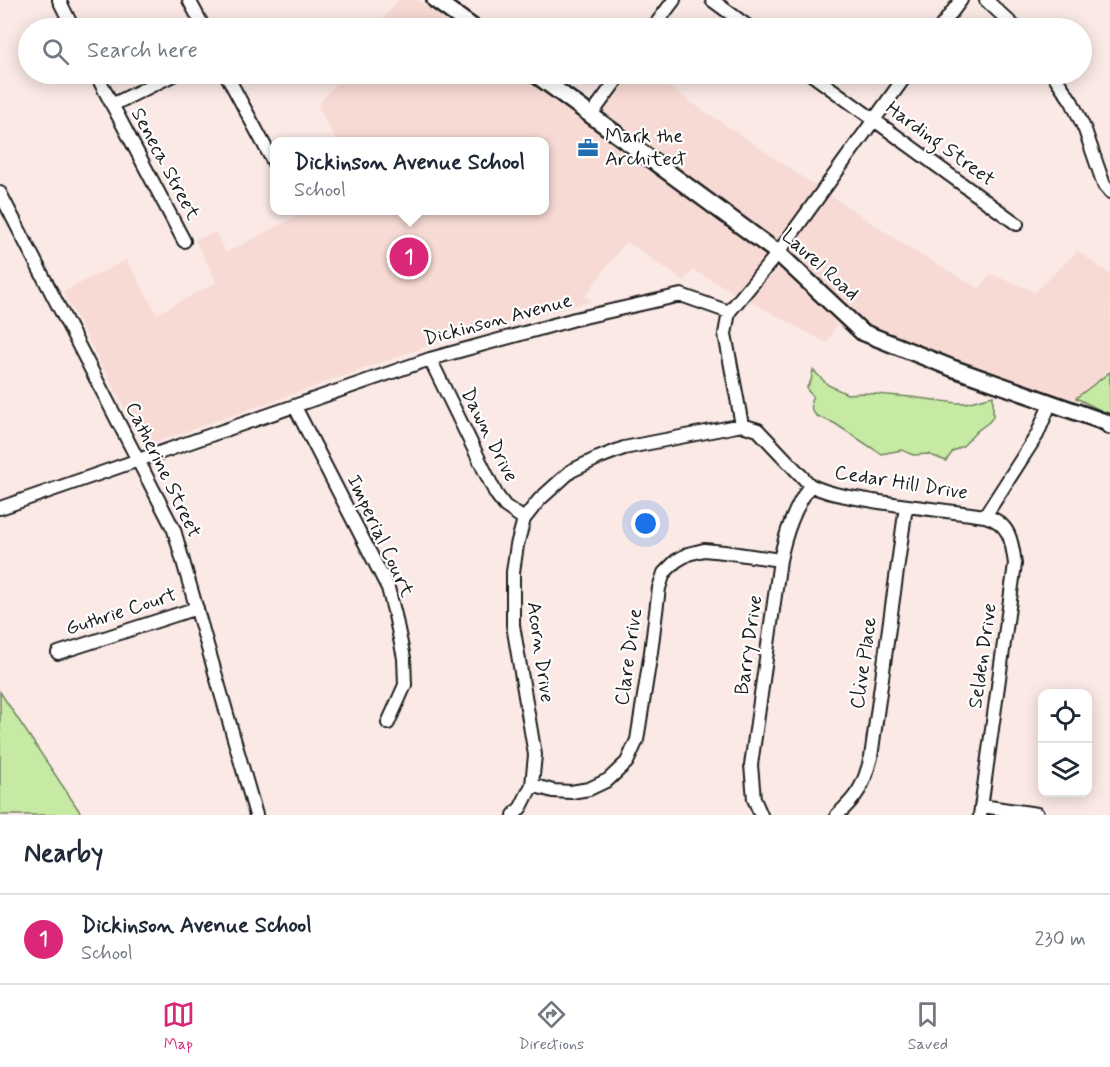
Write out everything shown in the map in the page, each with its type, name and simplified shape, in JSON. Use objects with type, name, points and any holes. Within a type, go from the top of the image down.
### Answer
[{"type":"main road","points":[[435,0],[460,18]]},
{"type":"main road","name":"Laurel Road","points":[[549,84],[778,253],[862,332],[952,368],[1105,422],[1110,426]]},
{"type":"street","points":[[59,0],[68,18]]},
{"type":"street","points":[[189,0],[199,18]]},
{"type":"street","points":[[660,18],[674,0]]},
{"type":"street","points":[[712,0],[736,18]]},
{"type":"street","points":[[948,18],[962,0]]},
{"type":"street","points":[[986,0],[1005,18]]},
{"type":"street","name":"Seneca Street","points":[[101,84],[184,241]]},
{"type":"street","points":[[112,105],[155,84]]},
{"type":"street","points":[[231,84],[270,156]]},
{"type":"street","points":[[591,115],[614,84]]},
{"type":"street","name":"Harding Street","points":[[825,84],[1017,224]]},
{"type":"street","points":[[742,425],[725,334],[729,312],[778,253],[900,84]]},
{"type":"street","points":[[1060,84],[1072,102],[1085,130],[1104,185],[1110,192]]},
{"type":"street","name":"Catherine Street","points":[[0,193],[174,530],[256,815]]},
{"type":"street","name":"Dickinson Avenue","points":[[0,508],[430,359],[593,314],[681,295],[729,312]]},
{"type":"street","name":"Dawn Drive","points":[[430,359],[496,494],[505,506],[525,519]]},
{"type":"street","name":"Cedar Hill Drive","points":[[742,425],[758,430],[810,485],[820,490],[906,506],[985,516],[1037,435],[1050,404]]},
{"type":"street","name":"Imperial Court","points":[[295,407],[388,588],[404,658],[405,685],[388,723]]},
{"type":"street","name":"Acorn Drive","points":[[514,815],[521,807],[532,784],[535,755],[513,625],[513,572],[517,545],[525,519],[539,500],[571,471],[598,458],[624,448],[742,425]]},
{"type":"street","name":"Barry Drive","points":[[761,815],[754,799],[751,765],[780,560],[785,536],[798,505],[810,485]]},
{"type":"street","name":"Clive Place","points":[[837,815],[858,792],[866,778],[906,506]]},
{"type":"street","name":"Selden Drive","points":[[981,811],[1015,564],[1009,535],[997,519],[985,516]]},
{"type":"street","name":"Clare Drive","points":[[532,784],[553,791],[571,792],[589,789],[608,780],[627,762],[636,740],[659,588],[664,573],[676,561],[688,554],[704,550],[780,560]]},
{"type":"street","name":"Guthrie Court","points":[[58,653],[197,608]]},
{"type":"street","points":[[981,811],[1037,814]]},
{"type":"shaded area","points":[[398,0],[417,0],[442,18],[384,18]]},
{"type":"shaded area","points":[[335,84],[531,84],[592,128],[621,84],[664,84],[912,250],[980,289],[990,274],[1035,292],[1078,251],[1110,275],[1110,372],[1076,398],[1052,409],[836,325],[827,343],[693,270],[684,281],[626,241],[585,296],[592,301],[448,339],[145,446],[63,292],[126,260],[157,314],[217,282],[195,240],[215,232],[226,253],[299,215],[549,215],[549,137],[334,137],[318,106]]},
{"type":"green space","points":[[813,370],[828,385],[847,394],[864,393],[957,403],[993,396],[993,417],[963,446],[953,451],[946,461],[928,454],[913,455],[902,450],[881,454],[812,411],[813,396],[807,387]]},
{"type":"green space","points":[[1110,372],[1110,415],[1076,398]]},
{"type":"green space","points":[[0,692],[82,815],[0,815]]},
{"type":"place","name":"Mark the Architect","points":[[588,148]]},
{"type":"place","name":"Dickinson Avenue School","points":[[409,257]]}]
